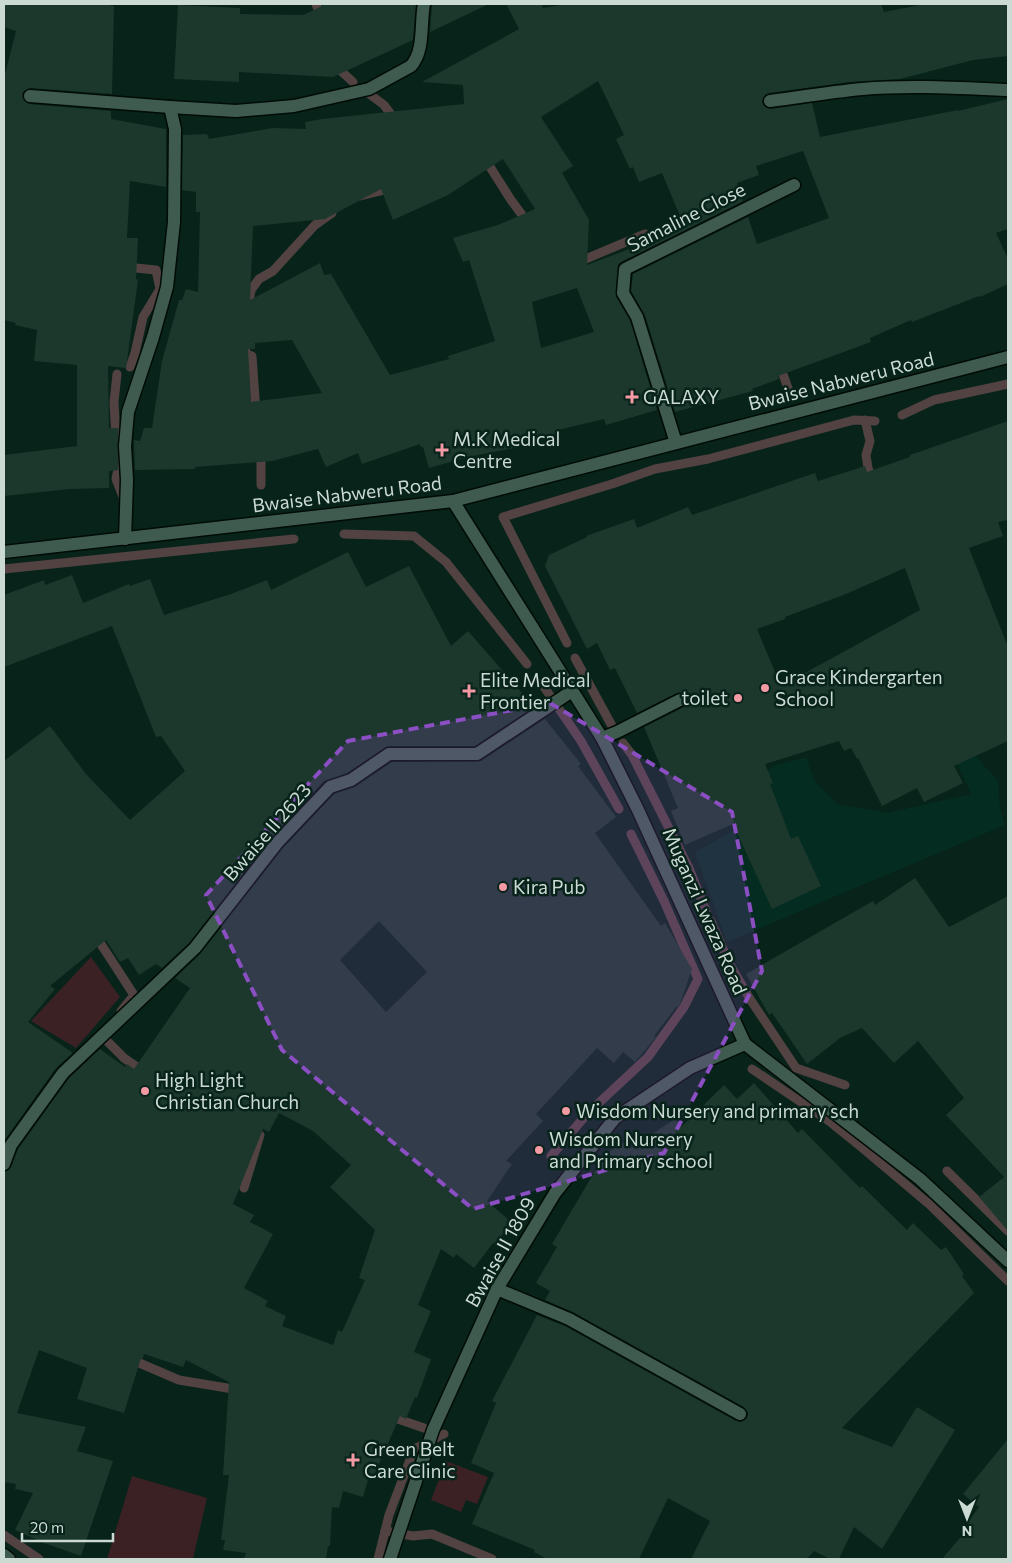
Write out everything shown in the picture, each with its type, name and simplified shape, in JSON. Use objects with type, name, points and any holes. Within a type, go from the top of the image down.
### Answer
[{"type":"street","points":[[30,96],[170,108],[236,111],[294,106],[369,89],[411,66],[416,61],[420,46],[424,4]]},
{"type":"street","points":[[770,102],[862,89],[900,87],[965,87],[1008,90]]},
{"type":"street","points":[[125,539],[127,480],[125,446],[128,412],[153,337],[167,287],[174,222],[175,129],[170,108]]},
{"type":"street","name":"Samaline Close","points":[[676,443],[637,317],[623,293],[625,269],[794,185]]},
{"type":"street","name":"Bwaise Nabweru Road","points":[[4,552],[452,502],[1008,358]]},
{"type":"street","name":"Muganzi Lwaza Road","points":[[452,502],[602,738],[638,810],[745,1044],[920,1179],[1008,1261]]},
{"type":"street","name":"Bwaise II 2623","points":[[4,1164],[11,1145],[63,1073],[195,948],[277,843],[330,787],[352,780],[389,754],[477,754],[572,691]]},
{"type":"street","points":[[602,738],[680,700]]},
{"type":"street","name":"Bwaise II 1809","points":[[390,1559],[433,1430],[498,1289],[555,1193],[615,1118],[690,1068],[745,1044]]},
{"type":"street","points":[[498,1289],[569,1320],[740,1414]]},
{"type":"street","points":[[4,1555],[9,1559]]},
{"type":"highlighted area","points":[[550,703],[732,812],[762,971],[664,1153],[473,1209],[282,1050],[206,895],[348,741]]},
{"type":"shaded area","points":[[947,742],[969,748],[998,781],[1000,808],[1005,825],[727,942],[695,852],[758,817],[764,772],[776,765],[806,757],[815,782],[837,804],[887,813],[971,794]]},
{"type":"shaded area","points":[[91,957],[120,997],[76,1048],[31,1021]]},
{"type":"shaded area","points":[[446,1461],[488,1477],[477,1504],[466,1500],[461,1512],[431,1500]]},
{"type":"shaded area","points":[[132,1476],[207,1498],[193,1559],[107,1559]]},
{"type":"building","points":[[4,4],[111,4],[111,6],[114,6],[112,94],[30,88],[23,92],[23,99],[29,104],[111,111],[111,119],[166,129],[166,187],[130,181],[127,238],[138,238],[136,279],[138,280],[126,368],[108,366],[109,428],[118,428],[118,470],[109,471],[109,488],[70,489],[4,496],[4,455],[77,446],[77,365],[34,361],[37,330],[15,325],[16,323],[4,320],[4,78],[16,31],[4,27]]},
{"type":"building","points":[[326,4],[416,4],[413,40],[333,77],[239,72],[239,82],[174,79],[178,5],[240,8],[240,14],[303,15]]},
{"type":"building","points":[[432,4],[489,4],[430,32]]},
{"type":"building","points":[[506,4],[542,4],[543,8],[567,4],[881,4],[884,12],[925,4],[1008,4],[1008,56],[973,60],[900,79],[849,82],[769,93],[765,95],[762,102],[764,106],[771,109],[812,103],[820,137],[958,111],[1008,99],[1008,229],[996,233],[1008,259],[1008,284],[980,297],[912,322],[911,320],[870,338],[871,342],[778,376],[779,379],[752,389],[753,391],[675,412],[645,315],[631,291],[633,274],[748,217],[757,244],[829,218],[803,151],[756,166],[759,175],[737,183],[743,201],[618,265],[616,297],[630,320],[657,410],[606,425],[604,419],[558,430],[558,433],[518,443],[519,447],[468,457],[429,468],[423,447],[420,444],[362,464],[358,453],[326,467],[318,449],[272,461],[195,467],[195,469],[135,470],[134,440],[140,441],[144,428],[152,428],[162,361],[179,300],[182,300],[186,289],[198,292],[200,212],[196,212],[196,192],[182,190],[183,135],[207,134],[209,139],[273,128],[306,129],[305,122],[322,119],[464,104],[463,85],[422,82],[519,29]],"holes":[[[598,81],[624,135],[616,139],[630,169],[633,167],[639,182],[662,173],[685,228],[587,265],[589,220],[562,173],[573,166],[541,117]],[[503,159],[535,209],[498,225],[453,238],[463,262],[469,260],[495,341],[448,356],[449,359],[390,375],[331,274],[324,275],[320,263],[250,300],[253,226],[325,219],[381,189],[393,220],[448,195]],[[577,288],[594,332],[541,348],[532,302]],[[292,340],[322,393],[251,402],[248,349],[255,349],[255,343]]]},
{"type":"building","points":[[1008,421],[1008,520],[998,522],[1003,536],[969,548],[1008,647],[1008,741],[954,766],[963,783],[924,802],[917,788],[882,806],[858,758],[851,748],[844,751],[839,741],[765,764],[773,783],[770,784],[791,839],[798,836],[821,886],[772,909],[733,824],[685,845],[671,811],[678,808],[644,727],[684,707],[688,701],[687,696],[684,693],[677,693],[637,713],[615,668],[610,670],[597,643],[587,649],[545,566],[549,555],[586,536],[634,519],[637,528],[688,507],[692,515],[815,473],[818,481],[865,466],[867,472],[910,457],[910,455]],"holes":[[[905,568],[920,610],[781,686],[757,629],[846,594]]]},
{"type":"building","points":[[348,552],[366,587],[409,566],[451,646],[468,631],[534,707],[475,746],[388,746],[347,773],[324,781],[271,838],[189,943],[162,968],[156,964],[139,975],[128,958],[120,962],[106,940],[50,986],[55,989],[28,1022],[73,1053],[56,1068],[4,1141],[4,761],[50,726],[86,774],[130,820],[185,771],[161,736],[156,737],[112,626],[4,667],[4,595],[44,580],[45,585],[72,575],[83,603],[129,584],[130,586],[150,579],[164,615],[231,594],[267,580],[271,590]]},
{"type":"building","points":[[545,719],[581,764],[578,766],[616,817],[595,833],[661,926],[665,923],[692,969],[679,1007],[676,1007],[654,1036],[656,1037],[635,1062],[623,1052],[614,1063],[597,1048],[536,1114],[543,1121],[506,1161],[512,1164],[487,1201],[510,1221],[496,1245],[493,1243],[474,1268],[456,1254],[454,1258],[441,1249],[418,1305],[431,1311],[414,1352],[431,1359],[417,1398],[415,1397],[406,1419],[400,1416],[374,1475],[370,1473],[363,1497],[343,1491],[339,1508],[332,1507],[330,1546],[328,1546],[326,1559],[244,1559],[246,1553],[223,1550],[225,1540],[221,1540],[229,1475],[223,1475],[229,1382],[186,1360],[183,1367],[144,1354],[143,1359],[141,1358],[124,1413],[77,1399],[87,1368],[39,1350],[17,1413],[86,1427],[77,1451],[113,1461],[81,1556],[15,1530],[33,1493],[15,1489],[16,1484],[4,1482],[4,1172],[9,1170],[18,1149],[69,1078],[100,1049],[125,1067],[127,1064],[134,1069],[190,988],[175,978],[201,953],[283,848],[334,794],[355,787],[392,762],[481,761]],"holes":[[[379,921],[427,972],[386,1012],[340,960]],[[279,1113],[313,1131],[351,1165],[330,1187],[375,1230],[359,1278],[365,1280],[342,1332],[338,1330],[333,1345],[282,1326],[286,1316],[265,1306],[268,1301],[244,1288],[273,1234],[250,1222],[254,1215],[233,1204],[263,1129],[269,1132]]]},
{"type":"building","points":[[915,878],[949,927],[1008,896],[1008,1231],[979,1197],[1004,1177],[946,1115],[964,1098],[918,1041],[894,1063],[862,1028],[840,1038],[807,1064],[772,1013],[769,1015],[746,974],[873,901],[875,905]]},
{"type":"building","points":[[754,1083],[798,1133],[802,1129],[860,1188],[862,1186],[907,1230],[913,1223],[941,1250],[946,1247],[974,1293],[842,1428],[892,1447],[917,1407],[955,1430],[882,1549],[854,1527],[839,1559],[830,1559],[814,1551],[807,1559],[691,1559],[710,1521],[668,1498],[639,1559],[547,1559],[534,1552],[535,1550],[472,1524],[494,1473],[471,1463],[496,1403],[492,1401],[537,1315],[565,1326],[736,1421],[741,1422],[747,1418],[748,1413],[744,1407],[573,1312],[545,1300],[550,1291],[536,1283],[557,1247],[552,1244],[592,1176],[611,1150],[626,1141],[631,1148],[675,1119],[682,1126],[724,1085],[737,1099]]},
{"type":"building","points":[[1008,1439],[1008,1559],[942,1559],[970,1526],[967,1524],[979,1507],[963,1494]]},
{"type":"waterway","points":[[316,4],[322,19]]},
{"type":"waterway","points":[[337,64],[341,71],[353,82]]},
{"type":"waterway","points":[[368,93],[384,105],[395,120]]},
{"type":"waterway","points":[[485,159],[528,223]]},
{"type":"waterway","points":[[360,196],[393,188]]},
{"type":"waterway","points":[[248,309],[251,290],[259,279],[273,271],[315,225],[332,213]]},
{"type":"waterway","points":[[576,263],[645,234]]},
{"type":"waterway","points":[[126,267],[156,270],[160,289],[143,317],[130,367]]},
{"type":"waterway","points":[[245,345],[246,354],[252,356],[256,412]]},
{"type":"waterway","points":[[779,363],[789,391]]},
{"type":"waterway","points":[[116,439],[114,402],[117,374]]},
{"type":"waterway","points":[[902,415],[934,400],[1008,384]]},
{"type":"waterway","points":[[567,643],[503,517],[655,469],[708,459],[854,420],[875,421]]},
{"type":"waterway","points":[[865,420],[870,441],[866,455],[868,468],[873,480]]},
{"type":"waterway","points":[[261,450],[261,485]]},
{"type":"waterway","points":[[117,457],[118,469],[116,479],[124,499]]},
{"type":"waterway","points":[[344,534],[414,536],[446,562],[527,664]]},
{"type":"waterway","points":[[4,569],[294,539]]},
{"type":"waterway","points":[[575,658],[612,726]]},
{"type":"waterway","points":[[542,684],[581,741],[619,809]]},
{"type":"waterway","points":[[623,743],[632,755],[689,868],[706,911]]},
{"type":"waterway","points":[[551,1156],[587,1114],[648,1057],[684,1007],[698,979],[664,901],[631,834]]},
{"type":"waterway","points":[[711,921],[729,963],[750,999],[796,1068],[845,1085]]},
{"type":"waterway","points":[[95,935],[134,995],[121,1011]]},
{"type":"waterway","points":[[104,1033],[102,1036],[124,1058],[144,1072]]},
{"type":"waterway","points":[[752,1069],[829,1121],[860,1146],[929,1204],[1008,1281]]},
{"type":"waterway","points":[[244,1188],[260,1135],[255,1131]]},
{"type":"waterway","points":[[947,1171],[1008,1231]]},
{"type":"waterway","points":[[130,1359],[179,1380],[239,1390]]},
{"type":"waterway","points":[[389,1416],[424,1428]]},
{"type":"waterway","points":[[378,1559],[389,1515],[414,1449],[444,1434]]},
{"type":"waterway","points":[[385,1531],[413,1536],[432,1534],[492,1559]]},
{"type":"waterway","points":[[4,1535],[39,1559]]},
{"type":"place","name":"GALAXY","points":[[632,397]]},
{"type":"place","name":"M.K Medical Centre","points":[[442,450]]},
{"type":"place","name":"Grace Kindergarten School","points":[[765,688]]},
{"type":"place","name":"Elite Medical Frontier","points":[[469,691]]},
{"type":"place","name":"toilet","points":[[738,698]]},
{"type":"place","name":"Kira Pub","points":[[503,887]]},
{"type":"place","name":"High Light Christian Church","points":[[145,1091]]},
{"type":"place","name":"Wisdom Nursery and primary sch","points":[[566,1111]]},
{"type":"place","name":"Wisdom Nursery and Primary school","points":[[539,1150]]},
{"type":"place","name":"Green Belt Care Clinic","points":[[353,1460]]}]
